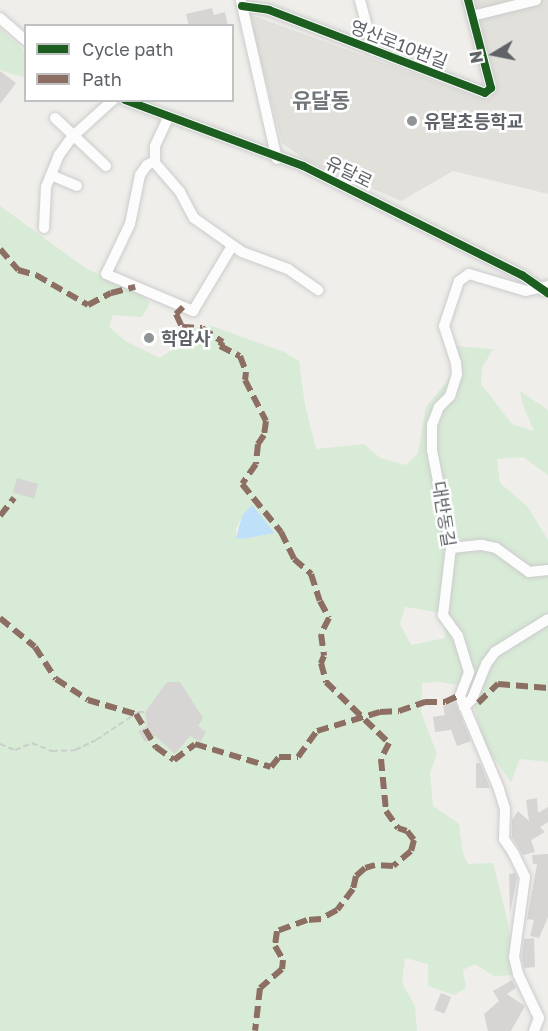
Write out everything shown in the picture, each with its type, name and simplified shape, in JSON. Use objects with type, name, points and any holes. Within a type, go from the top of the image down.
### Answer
[{"type":"street","points":[[360,0],[373,50]]},
{"type":"street","name":"영산로10번길","points":[[242,3],[269,10],[485,93],[490,88],[468,0]]},
{"type":"street","points":[[472,16],[536,0]]},
{"type":"street","points":[[242,3],[278,159]]},
{"type":"street","points":[[0,18],[24,39]]},
{"type":"street","points":[[44,228],[46,187],[59,155],[73,135],[111,102]]},
{"type":"street","name":"유달로","points":[[130,102],[278,159],[303,166],[422,224],[546,289]]},
{"type":"street","points":[[55,118],[106,166]]},
{"type":"street","points":[[168,118],[155,146],[155,160],[158,168],[180,192],[194,218],[232,246],[246,254],[288,269],[318,290]]},
{"type":"street","points":[[155,160],[147,165],[140,175],[130,224],[106,274],[193,311],[232,246]]},
{"type":"street","points":[[51,175],[77,186]]},
{"type":"street","name":"대반동길","points":[[534,1031],[539,1018],[518,974],[514,957],[525,877],[504,839],[505,809],[500,789],[460,695],[469,672],[465,652],[458,636],[443,615],[451,548],[432,450],[432,425],[439,407],[450,396],[458,374],[444,326],[459,281],[469,274],[526,291],[546,289]]},
{"type":"street","points":[[451,548],[482,546],[496,548],[529,572],[548,570]]},
{"type":"street","points":[[464,707],[472,699],[486,664],[495,652],[548,619]]},
{"type":"path","points":[[0,744],[15,750],[32,743],[52,751],[75,750],[96,740],[138,712],[145,712]]},
{"type":"shaded area","name":"유달초등학교","points":[[474,0],[548,0],[548,194],[453,171],[401,201],[306,160],[282,143],[252,28],[251,15],[486,100],[491,98],[497,86]]},
{"type":"green space","points":[[0,28],[24,51],[24,76],[0,70]]},
{"type":"green space","points":[[0,206],[87,269],[138,291],[150,303],[142,317],[113,315],[109,327],[127,342],[160,358],[179,345],[193,328],[212,326],[284,352],[299,361],[305,405],[316,449],[364,444],[380,458],[406,465],[418,453],[426,407],[454,373],[454,346],[493,349],[482,368],[481,384],[512,424],[534,431],[522,403],[520,391],[548,410],[548,475],[523,457],[497,459],[500,483],[527,506],[548,540],[548,762],[520,759],[511,782],[482,742],[471,687],[440,682],[422,683],[421,712],[437,754],[430,773],[433,806],[459,824],[463,854],[468,864],[493,863],[506,914],[517,975],[494,976],[475,964],[463,970],[466,988],[454,995],[428,986],[428,964],[405,958],[402,983],[415,1006],[417,1031],[0,1031]],"holes":[[[252,506],[275,533],[243,539],[236,538],[236,529],[242,516]],[[405,607],[443,613],[445,638],[411,645],[400,624]]]},
{"type":"water","points":[[252,505],[275,533],[243,539],[236,538],[242,516]]},
{"type":"building","points":[[212,8],[214,15],[225,12],[228,24],[188,24],[186,14]]},
{"type":"building","points":[[0,71],[16,83],[0,104]]},
{"type":"building","points":[[17,478],[38,484],[34,498],[13,492]]},
{"type":"building","points":[[167,682],[180,682],[203,718],[198,726],[206,732],[200,742],[190,736],[175,754],[155,736],[145,742],[138,731],[147,726],[145,712]]},
{"type":"building","points":[[455,702],[471,741],[457,746],[451,730],[435,732],[433,717],[445,715],[443,706]]},
{"type":"building","points":[[476,763],[480,763],[490,788],[476,788]]},
{"type":"building","points":[[537,798],[538,813],[548,807],[548,822],[540,827],[545,832],[531,840],[535,852],[523,855],[512,837],[512,820],[518,811],[529,821],[526,800]]},
{"type":"building","points":[[548,854],[548,917],[539,938],[530,936],[534,920],[527,919],[537,864],[533,864],[532,855]]},
{"type":"building","points":[[515,873],[517,878],[510,913],[509,874]]},
{"type":"building","points":[[534,938],[535,967],[524,968],[522,957],[524,939]]},
{"type":"building","points":[[512,980],[516,988],[507,994],[525,1006],[511,1031],[488,1031],[484,1014],[499,1001],[493,991]]},
{"type":"building","points":[[441,993],[451,997],[444,1014],[434,1010]]},
{"type":"marked path","points":[[0,249],[18,270],[36,275],[88,305],[111,293],[135,287]]},
{"type":"marked path","points":[[183,307],[176,314],[182,327],[202,328],[223,342],[220,346],[240,356],[246,372],[245,380],[266,421],[264,435],[258,444],[256,464],[242,484],[281,532],[294,559],[311,574],[320,601],[329,618],[321,634],[324,656],[321,663],[326,682],[389,743],[381,759],[386,811],[398,828],[407,831],[414,840],[411,851],[393,866],[375,865],[365,868],[356,876],[353,889],[337,910],[321,919],[307,920],[277,931],[275,946],[283,960],[282,969],[260,988],[255,1031]]},
{"type":"marked path","points":[[0,516],[14,498]]},
{"type":"marked path","points":[[0,618],[35,647],[56,679],[88,700],[136,714],[156,747],[174,760],[195,744],[271,767],[279,757],[298,757],[317,731],[380,712],[399,711],[425,702],[445,702],[460,695]]},
{"type":"marked path","points":[[478,703],[498,684],[548,688]]},
{"type":"cycle path","points":[[242,6],[269,10],[485,93],[491,88],[468,0]]},
{"type":"cycle path","points":[[130,102],[303,166],[522,275],[548,293]]},
{"type":"place","name":"유달초등학교","points":[[412,121]]},
{"type":"place","name":"학암사","points":[[149,338]]},
{"type":"district","name":"유달동","points":[[321,100]]}]
